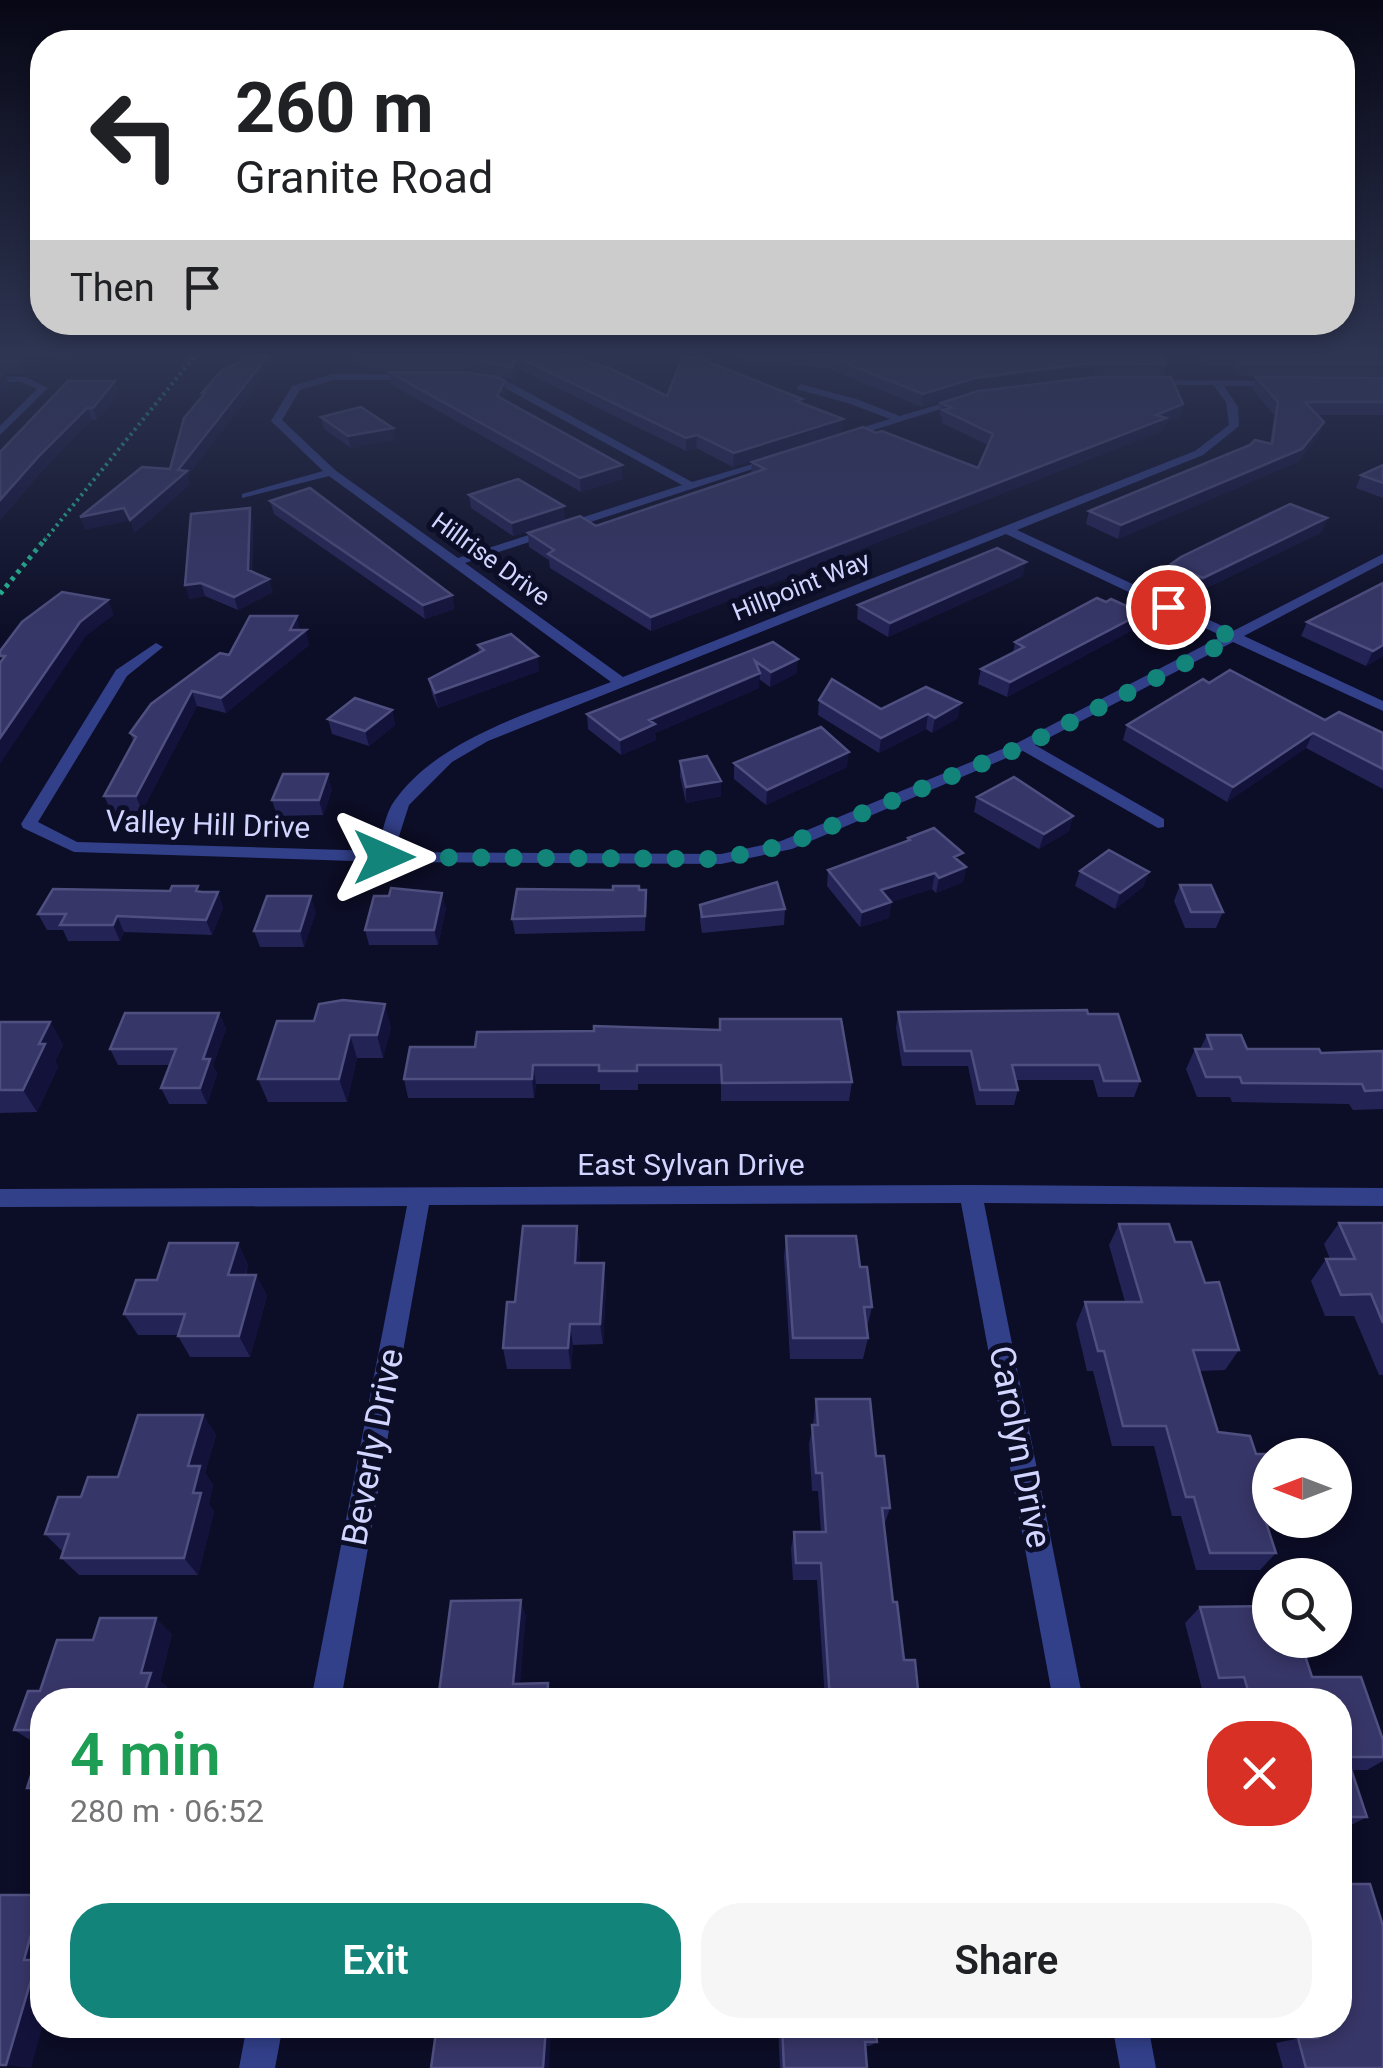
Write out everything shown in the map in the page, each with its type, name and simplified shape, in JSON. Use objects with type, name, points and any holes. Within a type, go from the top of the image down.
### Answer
[{"type":"street","name":"Hillrise Drive","points":[[306,449],[331,472],[621,682]]},
{"type":"street","points":[[623,449],[690,485]]},
{"type":"street","name":"Hillpoint Way","points":[[384,857],[401,804],[446,759],[482,738],[1205,449]]},
{"type":"street","points":[[456,562],[798,451]]},
{"type":"street","points":[[246,496],[331,472]]},
{"type":"street","points":[[1005,529],[1383,707]]},
{"type":"street","name":"Valley Hill Drive","points":[[156,647],[122,673],[29,824],[74,847],[384,857],[720,859],[786,845],[1024,746],[1383,558]]},
{"type":"street","points":[[1024,746],[1158,822]]},
{"type":"street","name":"East Sylvan Drive","points":[[0,1198],[971,1194],[1383,1197]]},
{"type":"street","name":"Carolyn Drive","points":[[971,1194],[1066,1688]]},
{"type":"street","name":"Beverly Drive","points":[[328,1688],[420,1195]]},
{"type":"street","points":[[257,2068],[263,2038]]},
{"type":"street","points":[[1132,2038],[1138,2068]]},
{"type":"path","points":[[0,594],[119,449]]},
{"type":"building","points":[[3,449],[46,449],[0,500],[0,452]]},
{"type":"building","points":[[176,449],[195,449],[178,470],[187,471],[130,520],[124,508],[80,517],[142,467],[170,469]]},
{"type":"building","points":[[527,449],[592,449],[622,465],[580,478]]},
{"type":"building","points":[[795,449],[927,449],[978,468],[987,449],[1087,449],[651,617],[548,554],[554,550],[528,533],[580,516],[596,526],[765,469],[752,462]]},
{"type":"building","points":[[1241,449],[1302,449],[1121,525],[1089,511]]},
{"type":"building","points":[[1383,465],[1383,483],[1361,475]]},
{"type":"building","points":[[518,479],[564,506],[512,523],[469,495]]},
{"type":"building","points":[[310,488],[452,595],[423,605],[270,501]]},
{"type":"building","points":[[1290,504],[1327,518],[1203,578],[1171,564],[1181,557]]},
{"type":"building","points":[[250,508],[248,570],[269,579],[234,597],[201,583],[185,585],[191,514]]},
{"type":"building","points":[[997,548],[1026,562],[890,623],[858,605]]},
{"type":"building","points":[[1383,583],[1383,645],[1373,651],[1307,622]]},
{"type":"building","points":[[62,592],[108,600],[80,622],[0,738],[0,663],[5,656],[0,656],[0,651],[22,622]]},
{"type":"building","points":[[1097,598],[1106,602],[1111,599],[1142,613],[1010,682],[981,669],[1024,647],[1015,642]]},
{"type":"building","points":[[250,616],[297,616],[290,630],[306,630],[221,698],[192,691],[136,796],[104,796],[136,737],[130,733],[151,704],[220,653],[229,655]]},
{"type":"building","points":[[511,634],[538,656],[435,693],[429,679],[484,650],[478,645]]},
{"type":"building","points":[[773,642],[798,659],[771,672],[755,661],[760,673],[649,720],[655,724],[620,740],[587,714]]},
{"type":"building","points":[[1230,670],[1325,720],[1339,712],[1383,733],[1383,769],[1313,733],[1233,787],[1127,725],[1203,679],[1209,683]]},
{"type":"building","points":[[832,679],[881,709],[926,687],[961,703],[935,718],[928,714],[881,738],[819,700]]},
{"type":"building","points":[[355,698],[392,710],[365,731],[328,719]]},
{"type":"building","points":[[821,727],[849,752],[767,790],[734,763]]},
{"type":"building","points":[[707,756],[721,781],[686,787],[680,761]]},
{"type":"building","points":[[283,774],[328,774],[319,800],[272,800]]},
{"type":"building","points":[[1014,777],[1073,816],[1044,834],[977,797]]},
{"type":"building","points":[[934,828],[963,853],[954,857],[966,867],[939,878],[935,873],[881,890],[891,902],[862,912],[828,870],[910,840]]},
{"type":"building","points":[[1109,850],[1149,872],[1120,893],[1080,871]]},
{"type":"building","points":[[777,882],[785,909],[702,917],[700,905]]},
{"type":"building","points":[[1180,885],[1211,885],[1223,912],[1191,912]]},
{"type":"building","points":[[172,886],[198,886],[196,891],[218,892],[206,920],[117,916],[113,925],[60,925],[66,914],[38,914],[53,889],[170,891]]},
{"type":"building","points":[[613,886],[639,886],[639,890],[646,890],[645,916],[512,919],[517,889],[613,890]]},
{"type":"building","points":[[391,888],[442,893],[434,930],[365,930],[374,896],[389,896]]},
{"type":"building","points":[[267,896],[311,896],[300,931],[254,931]]},
{"type":"building","points":[[343,1000],[385,1004],[377,1035],[350,1035],[339,1079],[258,1079],[277,1021],[314,1021],[319,1004]]},
{"type":"building","points":[[1087,1010],[1088,1014],[1118,1014],[1140,1081],[1104,1081],[1099,1065],[1012,1065],[1018,1090],[980,1090],[971,1051],[905,1051],[898,1012]]},
{"type":"building","points":[[125,1013],[219,1013],[203,1059],[210,1059],[200,1088],[161,1088],[176,1049],[110,1049]]},
{"type":"building","points":[[720,1019],[841,1019],[852,1082],[722,1083],[721,1065],[637,1065],[637,1071],[599,1071],[599,1065],[533,1065],[532,1079],[404,1079],[410,1047],[475,1047],[477,1032],[594,1031],[594,1026],[720,1030]]},
{"type":"building","points":[[0,1022],[50,1022],[39,1044],[45,1044],[23,1090],[0,1090]]},
{"type":"building","points":[[1207,1035],[1241,1035],[1247,1049],[1383,1051],[1383,1090],[1365,1091],[1362,1084],[1242,1083],[1240,1077],[1206,1077],[1195,1049],[1212,1049]]},
{"type":"building","points":[[1339,1223],[1383,1223],[1383,1323],[1371,1294],[1341,1295],[1326,1259],[1355,1259]]},
{"type":"building","points":[[1119,1224],[1169,1224],[1175,1242],[1191,1242],[1205,1283],[1219,1282],[1239,1350],[1193,1350],[1218,1432],[1250,1436],[1252,1538],[1271,1538],[1276,1553],[1210,1553],[1194,1497],[1186,1497],[1166,1426],[1123,1426],[1104,1351],[1098,1351],[1085,1302],[1142,1302]]},
{"type":"building","points":[[523,1226],[577,1226],[575,1263],[604,1263],[600,1324],[570,1324],[568,1348],[503,1348],[507,1302],[515,1302]]},
{"type":"building","points":[[786,1236],[856,1236],[860,1267],[867,1267],[872,1307],[864,1307],[868,1338],[793,1338]]},
{"type":"building","points":[[169,1243],[238,1243],[228,1275],[256,1275],[239,1336],[178,1336],[185,1314],[124,1314],[136,1280],[157,1280]]},
{"type":"building","points":[[816,1399],[870,1399],[876,1456],[884,1456],[890,1508],[882,1508],[893,1602],[897,1602],[904,1660],[915,1660],[918,1688],[829,1688],[821,1563],[796,1563],[794,1532],[826,1532],[822,1473],[816,1473],[812,1425],[818,1425]]},
{"type":"building","points":[[138,1415],[203,1415],[188,1466],[200,1466],[193,1493],[201,1493],[184,1558],[61,1558],[69,1534],[45,1534],[58,1497],[81,1497],[88,1477],[118,1477]]},
{"type":"building","points":[[521,1600],[513,1684],[548,1683],[548,1688],[440,1688],[451,1601]]},
{"type":"building","points":[[1252,1606],[1252,1658],[1306,1658],[1312,1677],[1361,1677],[1383,1740],[1383,1757],[1352,1757],[1352,1688],[1247,1688],[1244,1677],[1219,1678],[1200,1607]]},
{"type":"building","points":[[100,1618],[156,1618],[141,1673],[151,1673],[146,1688],[41,1688],[57,1640],[93,1640]]},
{"type":"building","points":[[28,1691],[30,1730],[14,1730]]},
{"type":"building","points":[[1352,1772],[1367,1817],[1352,1817]]},
{"type":"building","points":[[1352,1884],[1370,1884],[1383,1926],[1383,2068],[1306,2068],[1298,2038],[1352,2038]]},
{"type":"building","points":[[0,1895],[30,1895],[30,1938],[24,1960],[30,1960],[30,1984],[6,2065],[0,2065]]},
{"type":"building","points":[[435,2038],[545,2038],[543,2068],[431,2068]]},
{"type":"building","points":[[783,2038],[877,2038],[877,2042],[865,2042],[867,2068],[784,2068]]},
{"type":"route","points":[[384,857],[720,859],[786,845],[1024,746],[1234,638],[1168,607]]}]
